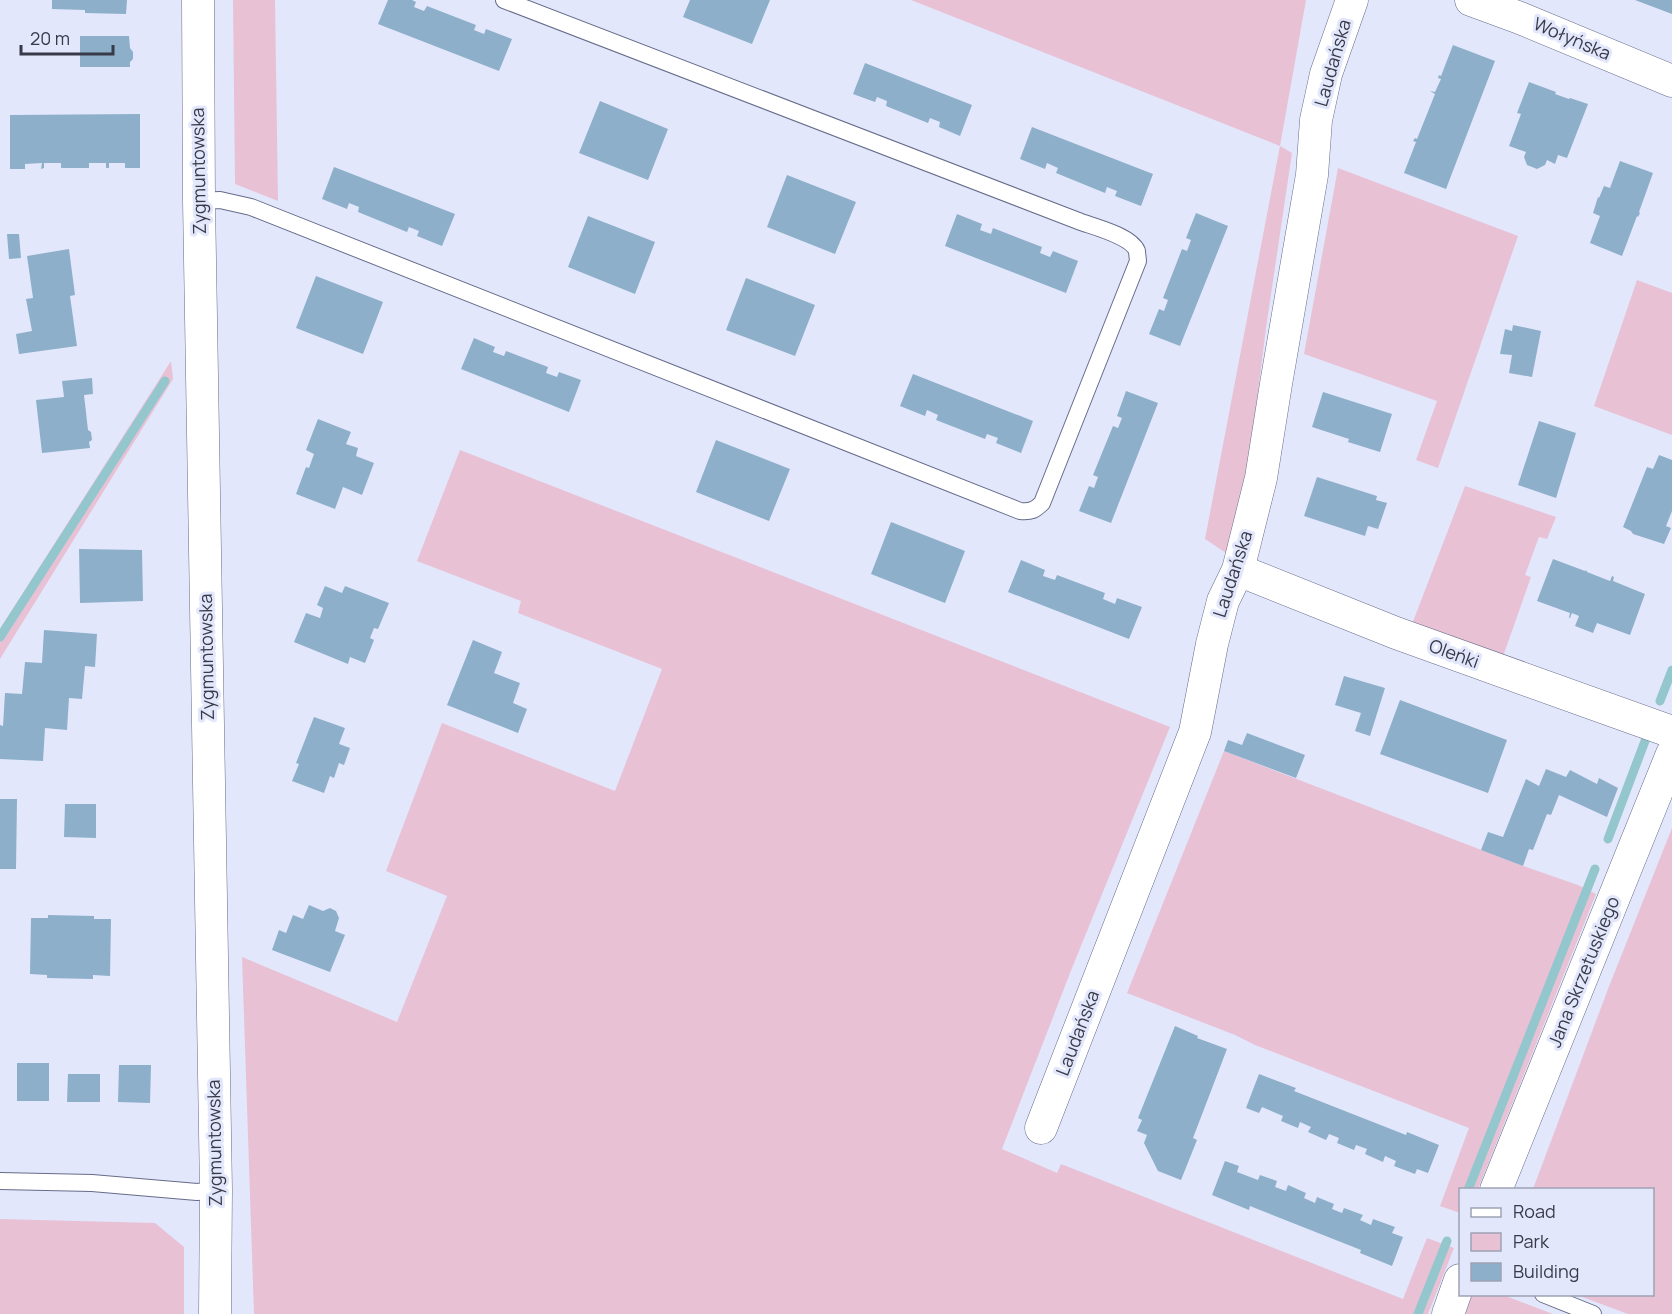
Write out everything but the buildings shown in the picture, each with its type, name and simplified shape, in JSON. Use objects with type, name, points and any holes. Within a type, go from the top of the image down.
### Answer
[{"type":"street","name":"Zygmuntowska","points":[[198,0],[199,201],[216,1190],[215,1314]]},
{"type":"street","name":"Laudańska","points":[[1041,1128],[1195,732],[1223,601],[1238,570],[1261,478],[1312,175],[1321,97],[1326,74],[1352,0]]},
{"type":"street","name":"Wołyńska","points":[[1470,0],[1520,18],[1672,81]]},
{"type":"street","name":"Oleńki","points":[[1238,570],[1396,633],[1672,732]]},
{"type":"street","name":"Jana Skrzetuskiego","points":[[1497,1188],[1672,754]]},
{"type":"street","points":[[1448,1314],[1459,1285]]},
{"type":"lane","points":[[199,201],[220,200],[251,207],[1020,511],[1030,512],[1037,509],[1042,503],[1138,261],[1137,252],[1132,244],[1125,239],[504,0]]},
{"type":"lane","points":[[0,1181],[92,1183],[197,1191],[216,1190]]},
{"type":"lane","points":[[1548,1296],[1593,1314]]},
{"type":"green space","points":[[233,0],[275,0],[278,201],[235,184]]},
{"type":"green space","points":[[911,0],[1306,0],[1280,146]]},
{"type":"green space","points":[[1280,146],[1292,153],[1250,455],[1234,522],[1229,555],[1205,539]]},
{"type":"green space","points":[[1338,168],[1518,236],[1438,468],[1416,460],[1437,401],[1304,354]]},
{"type":"green space","points":[[1637,280],[1672,293],[1672,435],[1594,406]]},
{"type":"green space","points":[[171,361],[173,379],[0,659],[0,629]]},
{"type":"green space","points":[[460,450],[1170,727],[1072,968],[1002,1149],[1057,1173],[1061,1164],[1403,1299],[1427,1238],[1454,1248],[1428,1314],[254,1314],[242,957],[397,1022],[447,896],[386,871],[442,723],[615,791],[662,669],[518,613],[521,601],[417,561]]},
{"type":"green space","points":[[1465,486],[1556,517],[1547,539],[1539,537],[1525,575],[1531,577],[1500,665],[1409,632]]},
{"type":"green space","points":[[1224,751],[1578,885],[1596,894],[1478,1188],[1459,1188],[1459,1213],[1440,1206],[1469,1128],[1127,993]]},
{"type":"green space","points":[[1672,828],[1672,1314],[1628,1314],[1580,1296],[1654,1296],[1654,1188],[1533,1188],[1608,989]]},
{"type":"green space","points":[[0,1219],[155,1223],[184,1247],[184,1314],[0,1314]]},
{"type":"green space","points":[[1466,1296],[1506,1296],[1553,1314],[1457,1314]]},
{"type":"waterway","points":[[0,637],[165,381]]},
{"type":"waterway","points":[[1660,701],[1672,670]]},
{"type":"waterway","points":[[1608,839],[1645,741]]},
{"type":"waterway","points":[[1469,1188],[1595,869]]},
{"type":"waterway","points":[[1418,1314],[1447,1241]]}]
